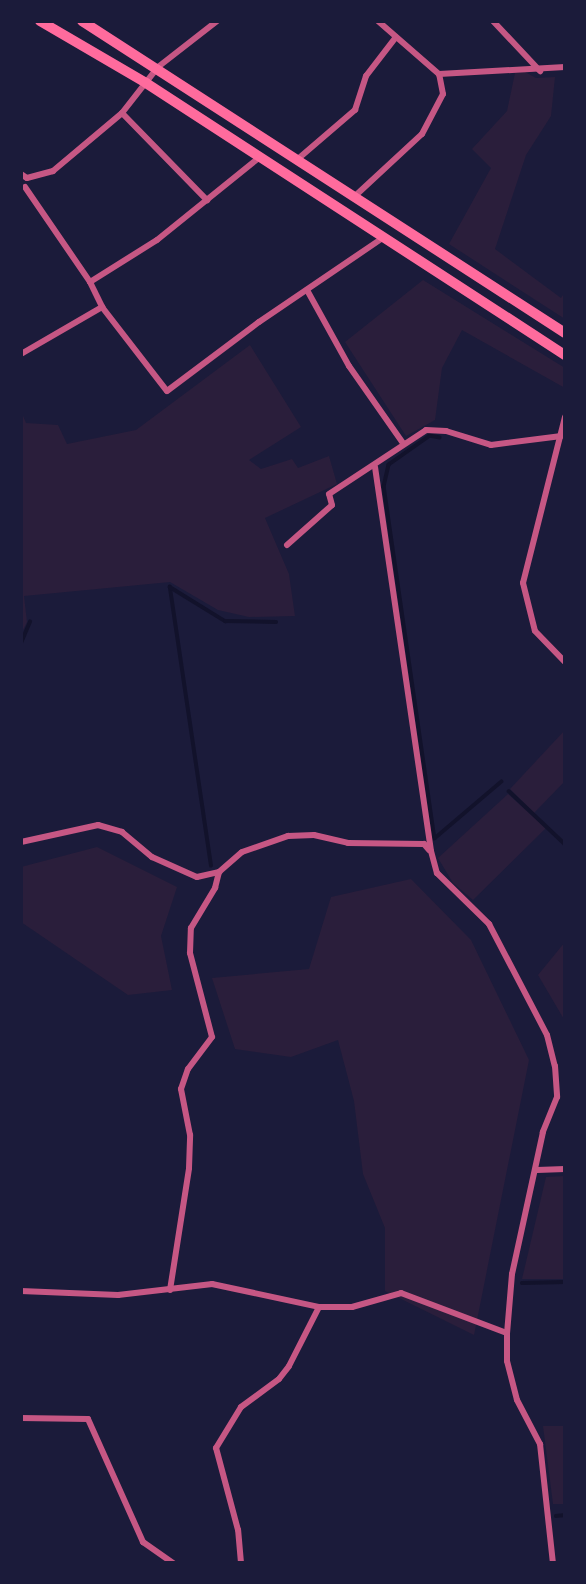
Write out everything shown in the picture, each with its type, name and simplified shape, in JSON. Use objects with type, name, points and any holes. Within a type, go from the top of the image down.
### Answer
[{"type":"main road","points":[[40,21],[146,83],[565,355]]},
{"type":"main road","points":[[82,21],[158,67],[565,332]]},
{"type":"street","points":[[217,21],[158,67],[122,113],[53,171],[24,176],[23,189],[90,282],[102,307],[167,391],[384,237]]},
{"type":"street","points":[[355,197],[422,134],[443,93],[439,74],[379,21]]},
{"type":"street","points":[[493,21],[540,71]]},
{"type":"street","points":[[299,158],[355,110],[366,76],[396,37]]},
{"type":"street","points":[[439,74],[513,68],[540,71],[565,67]]},
{"type":"street","points":[[122,113],[206,200]]},
{"type":"street","points":[[90,282],[157,240],[260,157]]},
{"type":"street","points":[[307,290],[349,366],[403,443]]},
{"type":"street","points":[[21,354],[102,307]]},
{"type":"street","points":[[565,417],[523,583],[535,632],[565,662]]},
{"type":"street","points":[[287,545],[332,505],[329,494],[375,467],[403,443],[426,430],[446,431],[491,445],[561,436]]},
{"type":"street","points":[[375,467],[431,851],[437,873],[489,924],[547,1035],[557,1097],[543,1132],[537,1170],[512,1274],[507,1361],[517,1400],[540,1444],[553,1563]]},
{"type":"street","points":[[21,842],[98,825],[122,832],[173,869],[197,877],[219,872],[242,852],[288,836],[313,835],[348,843],[424,844],[431,851]]},
{"type":"street","points":[[170,1290],[189,1168],[190,1135],[181,1089],[188,1069],[212,1037],[190,953],[191,928],[215,888],[219,872]]},
{"type":"street","points":[[537,1170],[565,1169]]},
{"type":"street","points":[[21,1291],[118,1295],[212,1284],[319,1307],[352,1307],[401,1293],[507,1333]]},
{"type":"street","points":[[241,1563],[238,1530],[216,1448],[240,1407],[279,1379],[289,1366],[319,1307]]},
{"type":"street","points":[[21,1418],[88,1419],[143,1542],[173,1563]]},
{"type":"shaded area","points":[[525,72],[536,78],[555,77],[551,116],[526,155],[495,249],[561,298],[565,292],[565,319],[449,244],[491,168],[472,149],[507,111],[515,73]]},
{"type":"shaded area","points":[[423,280],[565,368],[565,388],[462,330],[442,368],[435,420],[406,436],[345,342]]},
{"type":"shaded area","points":[[250,345],[301,427],[249,460],[261,469],[292,459],[298,468],[329,456],[337,484],[265,518],[289,574],[295,616],[249,617],[218,610],[170,582],[24,596],[27,622],[21,634],[21,411],[26,423],[58,425],[67,444],[136,430]]},
{"type":"shaded area","points":[[565,730],[565,781],[534,813],[510,789]]},
{"type":"shaded area","points":[[508,794],[546,828],[473,900],[453,883],[438,858]]},
{"type":"shaded area","points":[[97,847],[177,887],[161,936],[172,990],[128,995],[21,922],[21,867]]},
{"type":"shaded area","points":[[411,879],[471,940],[529,1060],[474,1335],[385,1291],[385,1228],[363,1174],[354,1101],[338,1040],[291,1057],[235,1049],[212,978],[309,969],[331,897]]},
{"type":"shaded area","points":[[565,942],[565,1021],[538,975]]},
{"type":"shaded area","points":[[565,1176],[565,1279],[522,1279],[546,1177]]},
{"type":"shaded area","points":[[543,1426],[565,1426],[565,1504],[553,1504]]},
{"type":"waterway","points":[[440,438],[430,436],[389,465],[384,486],[435,838],[501,782]]},
{"type":"waterway","points":[[211,866],[170,587],[225,621],[276,622]]},
{"type":"waterway","points":[[21,643],[30,622]]},
{"type":"waterway","points":[[509,791],[565,844]]},
{"type":"waterway","points":[[522,1283],[565,1282]]},
{"type":"waterway","points":[[556,1516],[565,1515]]}]
